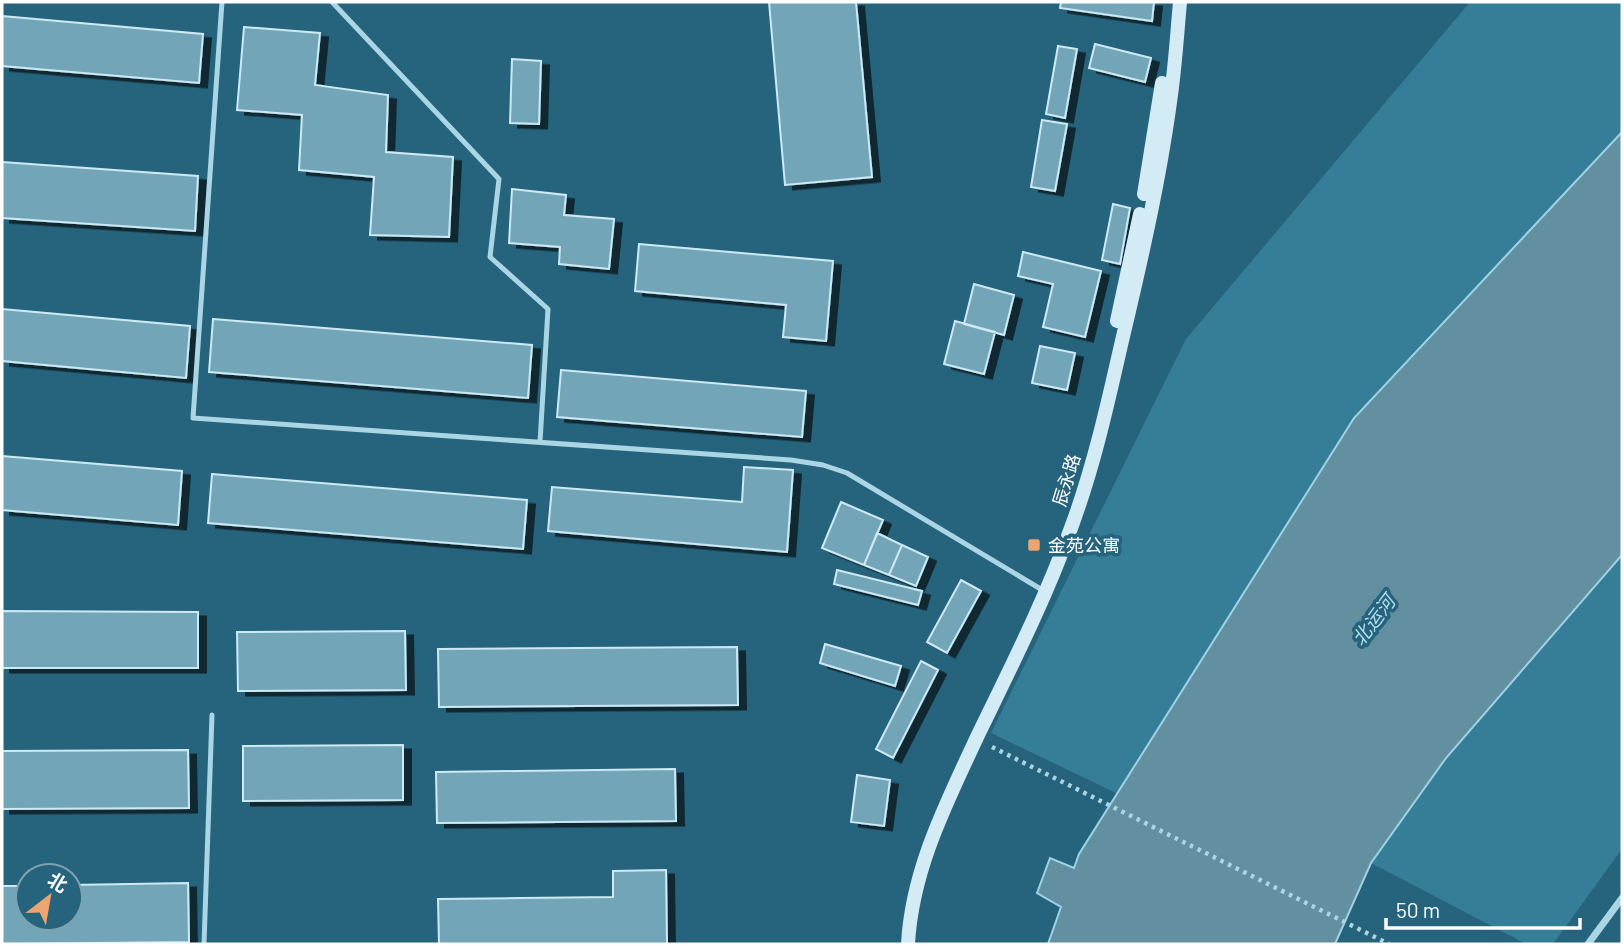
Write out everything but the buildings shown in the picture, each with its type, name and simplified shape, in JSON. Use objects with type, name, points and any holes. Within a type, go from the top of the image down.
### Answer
[{"type":"main road","name":"辰永路","points":[[902,944],[905,904],[913,870],[936,807],[1043,590],[1091,440],[1141,212],[1161,97],[1171,2]]},
{"type":"main road","name":"辰永路","points":[[908,944],[925,856],[1072,526],[1098,444],[1141,259],[1170,102],[1180,2]]},
{"type":"street","points":[[1588,944],[1622,898]]},
{"type":"lane","points":[[222,2],[193,418],[823,464],[847,473],[1043,590]]},
{"type":"lane","points":[[332,2],[499,179],[489,257],[548,309],[540,442]]},
{"type":"lane","points":[[204,944],[212,715]]},
{"type":"path","points":[[976,739],[1390,944]]},
{"type":"shaded area","points":[[1470,2],[1622,2],[1622,132],[1354,418],[1118,794],[991,733],[1186,339]]},
{"type":"shaded area","points":[[1622,555],[1622,849],[1553,944],[1526,944],[1371,863],[1446,758]]},
{"type":"water","name":"北运河","points":[[1622,132],[1622,555],[1446,758],[1371,863],[1335,944],[1048,944],[1061,907],[1037,893],[1050,858],[1074,868],[1079,854],[1354,418]]},
{"type":"place","name":"金苑公寓","points":[[1034,545]]}]
